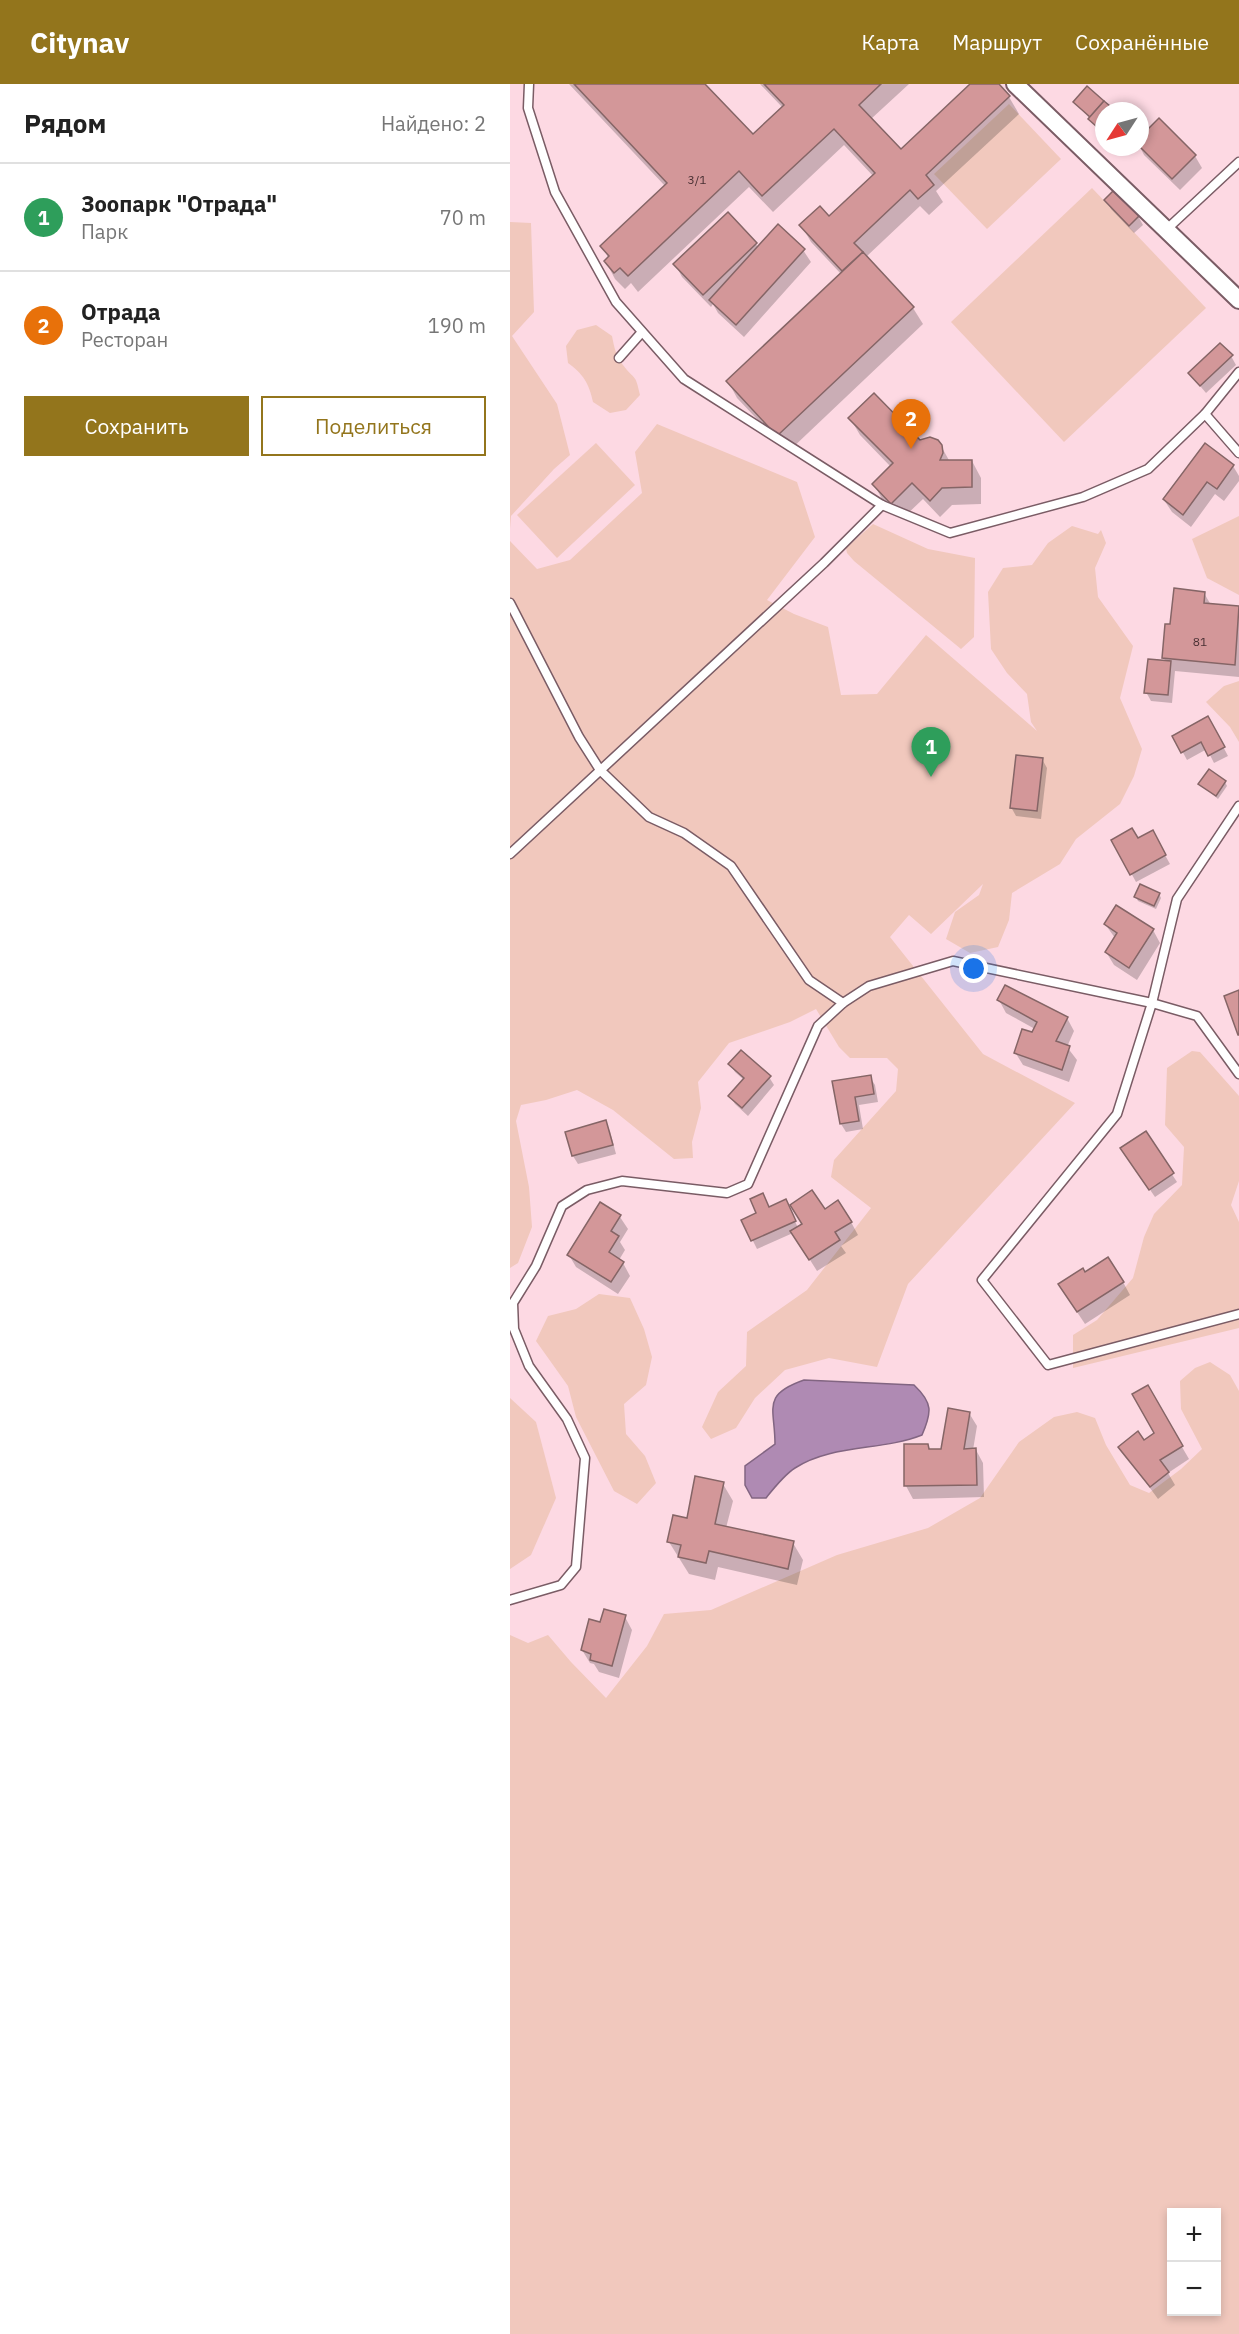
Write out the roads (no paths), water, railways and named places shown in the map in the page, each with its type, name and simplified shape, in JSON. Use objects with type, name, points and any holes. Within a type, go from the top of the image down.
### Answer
[{"type":"street","points":[[1014,84],[1239,300]]},
{"type":"lane","points":[[529,84],[528,108],[555,192],[615,302],[684,380],[882,505],[950,533],[1083,497],[1148,469],[1205,414],[1239,372]]},
{"type":"lane","points":[[1167,229],[1239,162]]},
{"type":"lane","points":[[619,358],[642,332]]},
{"type":"lane","points":[[1205,414],[1239,453]]},
{"type":"lane","points":[[510,854],[824,563],[882,505]]},
{"type":"lane","points":[[510,603],[579,737],[600,770],[649,817],[684,833],[731,866],[809,980],[843,1003]]},
{"type":"lane","points":[[1239,807],[1177,899],[1152,1003],[1117,1114],[982,1280],[1048,1365],[1239,1314]]},
{"type":"lane","points":[[510,1600],[561,1585],[576,1567],[585,1458],[567,1419],[530,1366],[514,1329],[513,1303],[536,1266],[562,1206],[587,1190],[622,1181],[727,1193],[748,1184],[818,1026],[843,1003],[868,986],[953,961],[1152,1003],[1197,1016],[1239,1074]]},
{"type":"place","name":"Отрада","points":[[911,449]]},
{"type":"place","name":"Зоопарк \"Отрада\"","points":[[931,777]]}]
